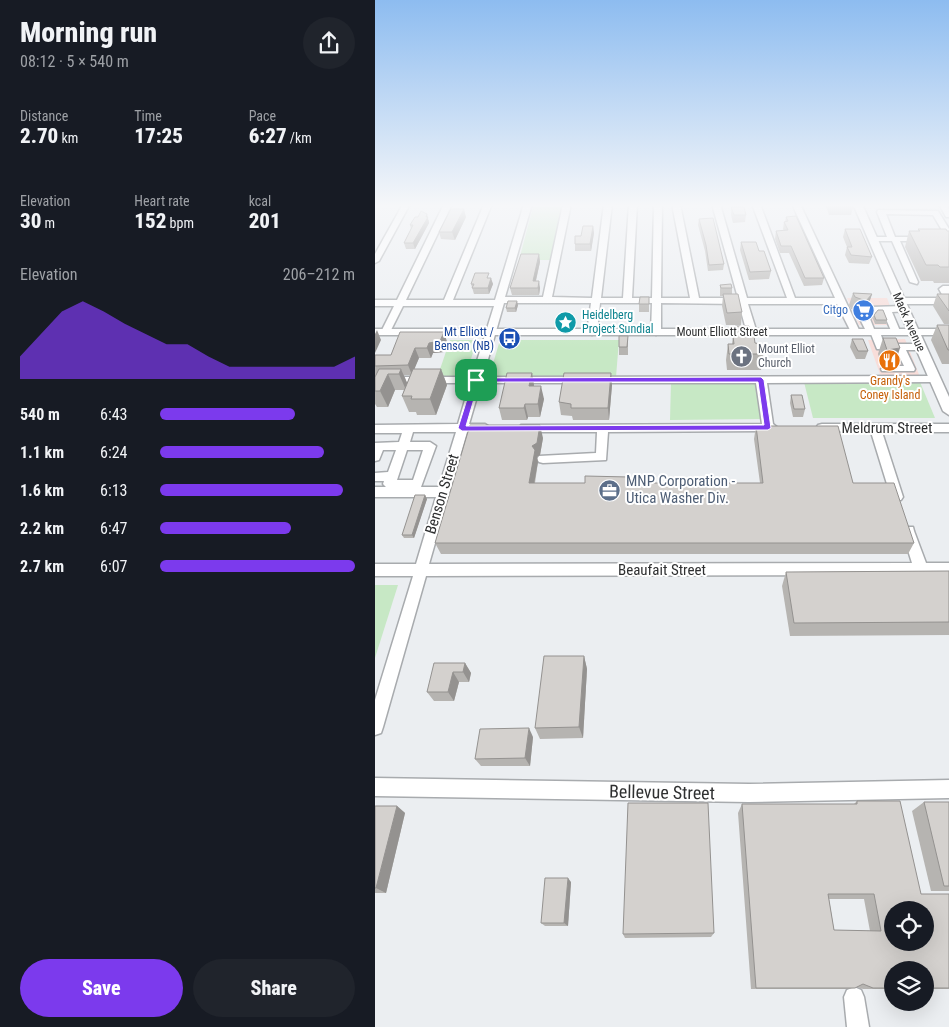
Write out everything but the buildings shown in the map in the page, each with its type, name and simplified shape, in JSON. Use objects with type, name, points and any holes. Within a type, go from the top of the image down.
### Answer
[{"type":"main road","name":"Mack Avenue","points":[[879,252],[949,412]]},
{"type":"main road","name":"Mount Elliott Street","points":[[381,332],[895,332],[911,326],[949,332]]},
{"type":"street","points":[[381,332],[400,303],[425,252]]},
{"type":"street","points":[[447,303],[468,252]]},
{"type":"street","name":"Benson Street","points":[[375,727],[513,252]]},
{"type":"street","points":[[547,300],[557,252]]},
{"type":"street","points":[[592,332],[602,252]]},
{"type":"street","points":[[627,301],[630,252]]},
{"type":"street","points":[[656,332],[658,252]]},
{"type":"street","points":[[685,252],[695,301]]},
{"type":"street","points":[[730,252],[753,333]]},
{"type":"street","points":[[774,252],[792,301]]},
{"type":"street","points":[[819,252],[855,332]]},
{"type":"street","points":[[900,252],[915,282]]},
{"type":"street","points":[[920,347],[881,347],[872,332],[869,319],[873,309],[886,309],[902,305],[949,300],[943,289],[949,289]]},
{"type":"street","points":[[375,303],[547,300],[841,301]]},
{"type":"street","points":[[886,309],[895,332]]},
{"type":"street","points":[[849,320],[869,319]]},
{"type":"street","points":[[889,320],[911,326]]},
{"type":"street","points":[[900,347],[910,369]]},
{"type":"street","points":[[886,369],[910,369],[932,374]]},
{"type":"street","points":[[375,380],[761,380],[932,374]]},
{"type":"street","points":[[761,380],[768,428]]},
{"type":"street","points":[[543,460],[601,457],[603,428]]},
{"type":"street","points":[[375,429],[787,428]]},
{"type":"street","name":"Meldrum Street","points":[[807,428],[949,428]]},
{"type":"street","points":[[875,428],[921,570]]},
{"type":"street","points":[[375,457],[379,446],[403,446],[430,446],[418,484],[389,484],[403,446],[409,429]]},
{"type":"street","points":[[375,477],[392,476]]},
{"type":"street","points":[[375,492],[443,492]]},
{"type":"street","name":"Beaufait Street","points":[[375,570],[949,569]]},
{"type":"street","name":"Bellevue Street","points":[[375,787],[749,793],[949,789]]},
{"type":"street","points":[[854,997],[858,1027]]},
{"type":"shaded area","points":[[847,298],[887,298],[897,325],[859,325]]},
{"type":"shaded area","points":[[905,339],[920,377],[881,377],[868,340]]},
{"type":"green space","points":[[521,252],[554,252],[552,260],[519,260]]},
{"type":"green space","points":[[450,340],[477,340],[465,378],[437,378]]},
{"type":"green space","points":[[500,340],[619,340],[616,377],[489,377]]},
{"type":"green space","points":[[671,382],[757,383],[762,419],[670,420]]},
{"type":"green space","points":[[804,382],[920,382],[935,418],[813,418]]},
{"type":"green space","points":[[375,585],[398,585],[375,658]]},
{"type":"place","name":"Citgo","points":[[864,310]]},
{"type":"place","name":"Heidelberg Project Sundial","points":[[566,322]]},
{"type":"place","name":"Mt Elliott / Benson (NB)","points":[[510,339]]},
{"type":"place","name":"Mount Elliot Church","points":[[742,356]]},
{"type":"place","name":"Grandy's Coney Island","points":[[890,360]]},
{"type":"place","name":"MNP Corporation - Utica Washer Div.","points":[[610,490]]},
{"type":"route","points":[[476,380],[761,380],[768,428],[462,428],[476,380]]}]
